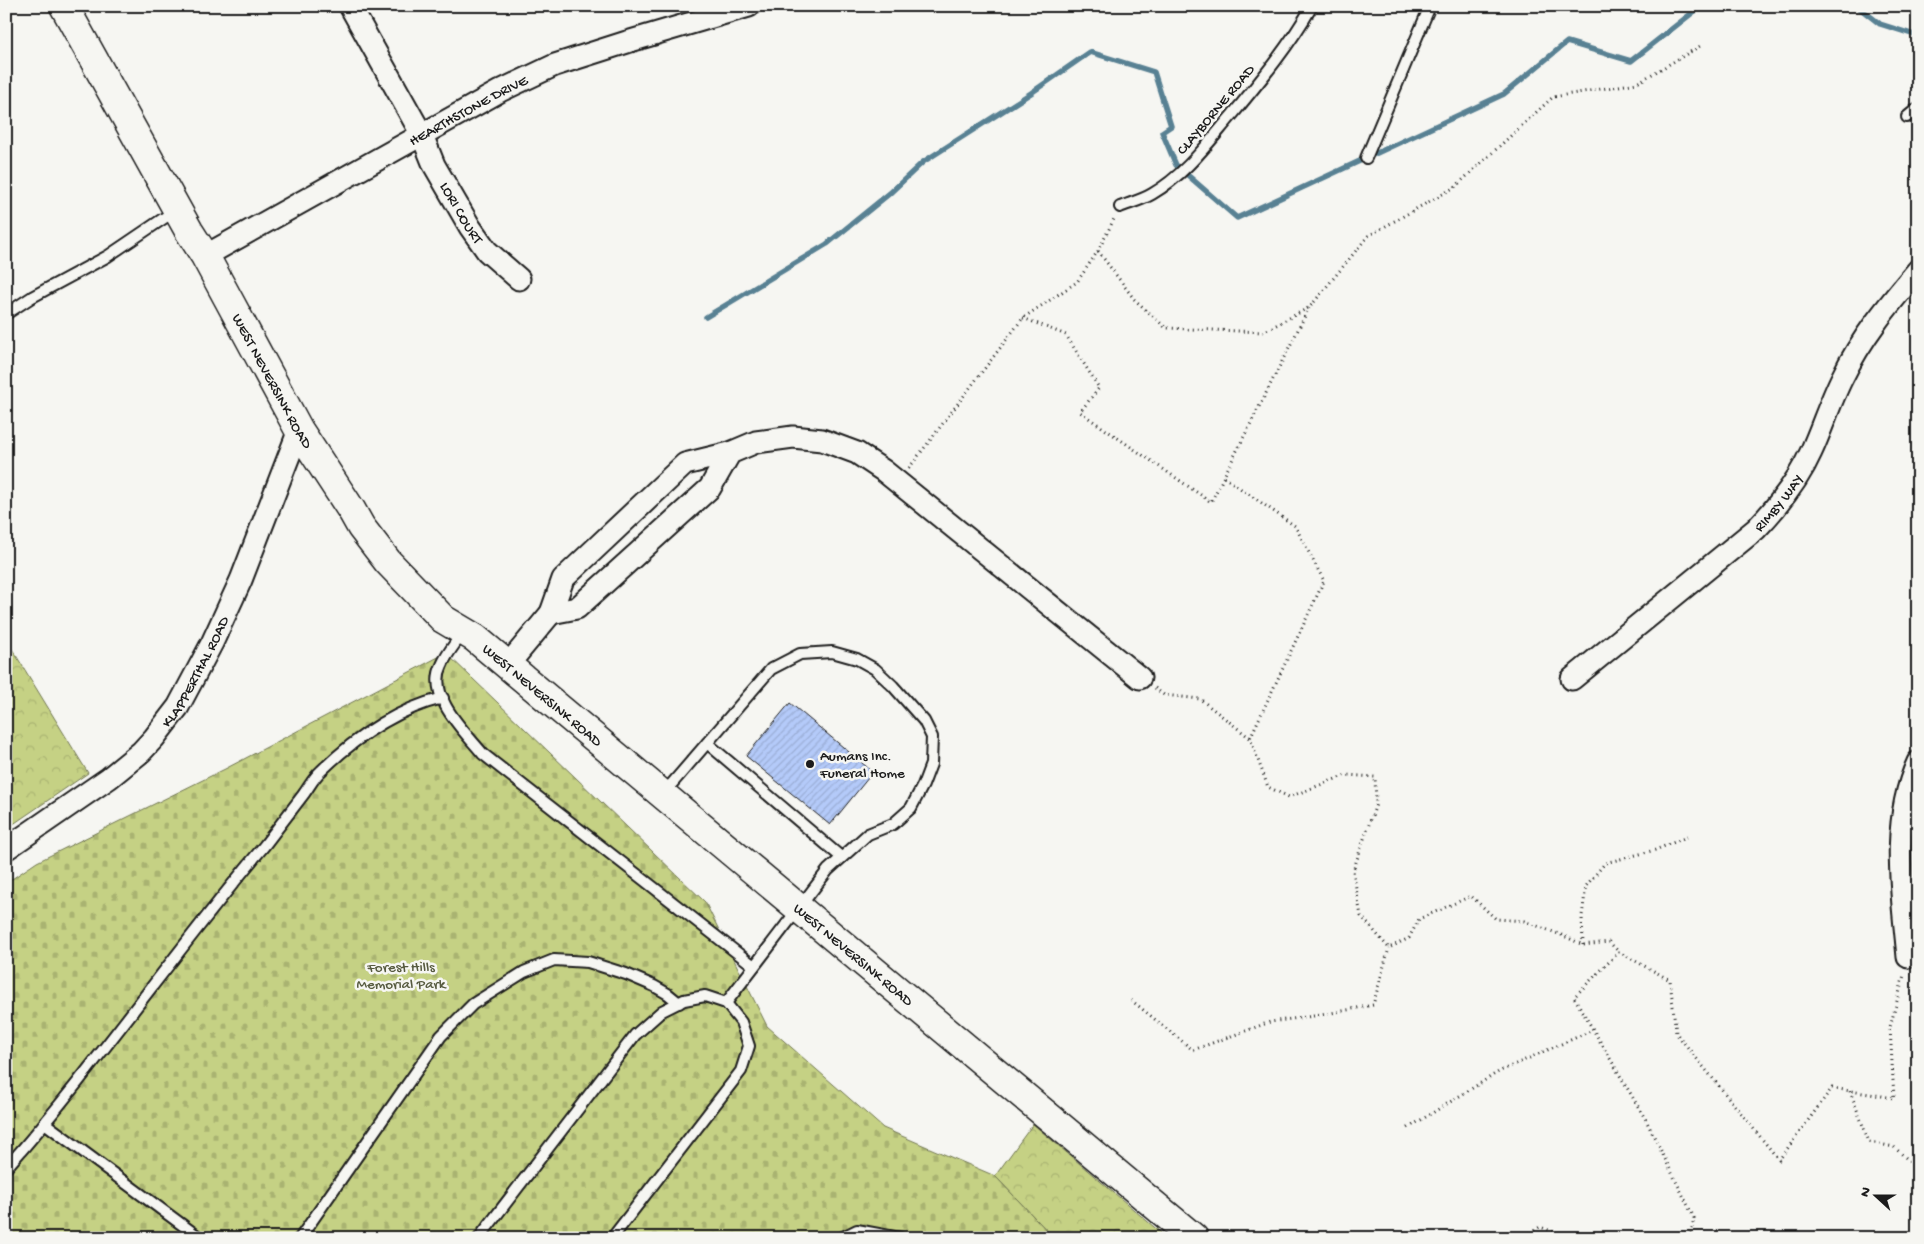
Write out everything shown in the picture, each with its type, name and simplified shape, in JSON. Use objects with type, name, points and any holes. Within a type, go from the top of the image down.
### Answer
[{"type":"street","name":"WEST NEVERSINK ROAD","points":[[64,6],[177,210],[205,256],[299,430],[352,510],[360,527],[388,562],[443,619],[475,638],[1194,1238]]},
{"type":"street","name":"LORI COURT","points":[[350,6],[422,135],[434,165],[470,227],[487,251],[519,280]]},
{"type":"street","name":"HEARTHSTONE DRIVE","points":[[205,256],[500,91],[554,65],[749,6]]},
{"type":"street","name":"RIMBY WAY","points":[[1572,679],[1756,529],[1772,512],[1794,483],[1810,454],[1842,378],[1862,342],[1883,312],[1918,270]]},
{"type":"street","name":"KLAPPERTHAL ROAD","points":[[7,847],[110,778],[141,752],[178,707],[212,643],[241,580],[299,430]]},
{"type":"street","points":[[508,666],[551,613],[563,578],[685,464],[730,453],[756,442],[792,437],[822,440],[857,453],[884,471],[1140,678]]},
{"type":"street","points":[[551,613],[578,608],[710,488],[730,453]]},
{"type":"street","points":[[1908,957],[1899,861],[1902,817],[1907,792],[1918,762]]},
{"type":"lane","name":"CLAYBORNE ROAD","points":[[1120,207],[1151,194],[1177,175],[1201,153],[1283,51],[1312,6]]},
{"type":"lane","points":[[1366,158],[1430,6]]},
{"type":"lane","points":[[1907,117],[1918,108]]},
{"type":"lane","points":[[6,314],[32,297],[108,256],[177,210]]},
{"type":"lane","points":[[464,631],[441,666],[438,686],[450,715],[483,754],[754,966]]},
{"type":"lane","points":[[663,794],[771,669],[800,654],[832,652],[857,658],[875,669],[924,721],[932,737],[930,764],[923,785],[911,808],[893,824],[868,834],[828,870],[726,1003]]},
{"type":"lane","points":[[6,1168],[46,1124],[220,898],[271,837],[320,771],[364,735],[401,712],[443,698]]},
{"type":"lane","points":[[707,743],[841,857]]},
{"type":"lane","points":[[300,1238],[441,1036],[473,1004],[524,972],[554,960],[588,962],[626,974],[654,986],[679,1003]]},
{"type":"lane","points":[[479,1238],[635,1035],[662,1011],[679,1003],[705,996],[726,1003],[742,1022],[749,1046],[741,1071],[612,1238]]},
{"type":"lane","points":[[46,1124],[200,1238]]},
{"type":"lane","points":[[841,1238],[857,1230],[900,1238]]},
{"type":"path","points":[[1023,318],[1066,335],[1099,388],[1080,412],[1211,502],[1310,308],[1368,236],[1455,187],[1553,97],[1637,83],[1702,46]]},
{"type":"path","points":[[905,472],[1023,318],[1077,282],[1098,251],[1120,207]]},
{"type":"path","points":[[1098,251],[1134,299],[1166,328],[1263,332],[1310,308]]},
{"type":"path","points":[[1224,477],[1295,526],[1324,581],[1250,738]]},
{"type":"path","points":[[1140,678],[1164,695],[1200,699],[1250,738],[1268,787],[1289,797],[1346,775],[1375,777],[1376,804],[1354,871],[1361,916],[1389,948]]},
{"type":"path","points":[[1583,945],[1582,916],[1586,886],[1605,863],[1654,850],[1687,837]]},
{"type":"path","points":[[1131,1000],[1193,1050],[1270,1022],[1372,1005],[1389,948],[1409,938],[1419,920],[1471,896],[1496,919],[1524,921],[1583,945],[1609,942],[1620,952],[1670,980],[1676,1033],[1779,1160],[1832,1088],[1894,1098],[1890,1027],[1908,957]]},
{"type":"path","points":[[1620,952],[1574,997],[1646,1120],[1694,1218],[1690,1238]]},
{"type":"path","points":[[1408,1128],[1500,1071],[1593,1030]]},
{"type":"path","points":[[1850,1090],[1869,1142],[1894,1147],[1918,1169]]},
{"type":"path","points":[[1521,1238],[1540,1227],[1570,1238]]},
{"type":"green space","points":[[6,639],[88,773],[6,829]]},
{"type":"green space","name":"Forest Hills Memorial Park","points":[[446,653],[705,902],[767,1026],[883,1128],[995,1176],[1054,1238],[6,1238],[6,883],[37,862],[225,769]]},
{"type":"green space","points":[[1033,1124],[1167,1238],[1054,1238],[995,1176]]},
{"type":"building","name":"Aumans Inc. Funeral Home","points":[[790,703],[873,772],[830,825],[746,756]]},
{"type":"waterway","points":[[706,317],[827,244],[890,193],[923,162],[1031,93],[1090,52],[1154,72],[1171,126],[1162,132],[1176,165],[1237,218],[1504,94],[1567,42],[1631,61],[1701,6]]},
{"type":"waterway","points":[[1857,6],[1880,24],[1918,36]]},
{"type":"place","name":"Aumans Inc. Funeral Home","points":[[810,764]]}]
